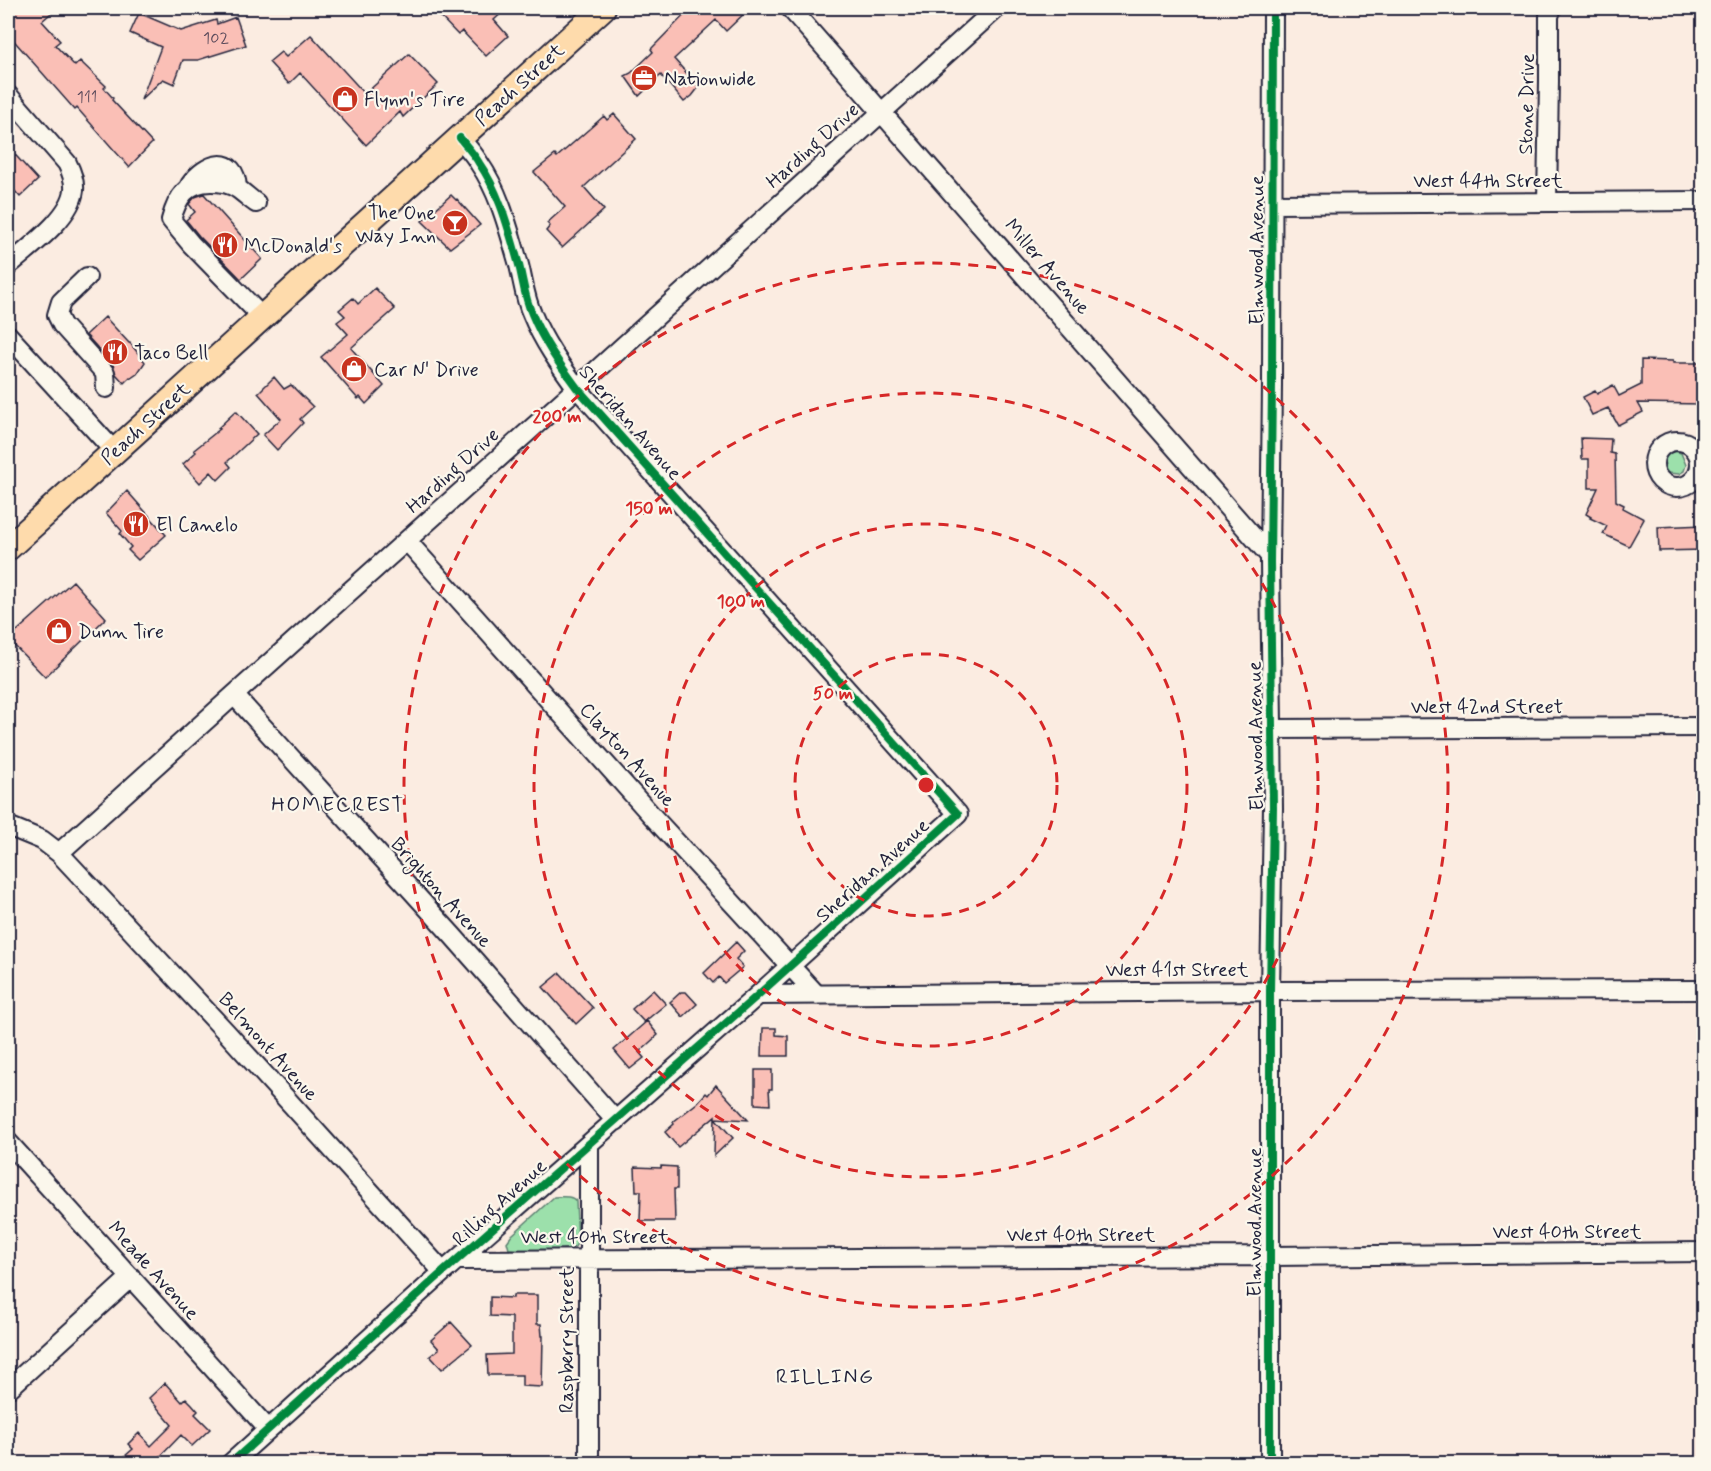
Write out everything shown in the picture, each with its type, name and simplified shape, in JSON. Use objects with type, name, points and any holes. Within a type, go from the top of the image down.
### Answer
[{"type":"main road","name":"Peach Street","points":[[8,548],[603,8]]},
{"type":"street","name":"Miller Avenue","points":[[790,8],[1270,556]]},
{"type":"street","name":"Harding Drive","points":[[59,853],[997,8]]},
{"type":"street","name":"Elmwood Avenue","points":[[1270,1464],[1270,991],[1273,808],[1270,556],[1273,8]]},
{"type":"street","name":"Stone Drive","points":[[1547,202],[1549,16],[1552,8]]},
{"type":"street","points":[[8,95],[67,163],[73,175],[74,189],[71,202],[57,222],[8,266]]},
{"type":"street","name":"Sheridan Avenue","points":[[460,138],[480,164],[500,206],[520,268],[530,311],[539,332],[577,388],[958,814],[790,967]]},
{"type":"street","points":[[256,203],[227,183],[197,183],[190,186],[179,201],[171,220],[191,244],[262,317]]},
{"type":"street","name":"West 44th Street","points":[[1273,204],[1704,201]]},
{"type":"street","points":[[87,277],[61,302],[57,315],[62,325],[105,373],[106,388]]},
{"type":"street","points":[[8,335],[114,451]]},
{"type":"street","name":"Clayton Avenue","points":[[406,541],[654,818],[817,995]]},
{"type":"street","name":"Brighton Avenue","points":[[234,695],[452,935],[616,1121]]},
{"type":"street","name":"West 42nd Street","points":[[1272,729],[1704,727]]},
{"type":"street","points":[[8,825],[42,840],[59,853]]},
{"type":"street","name":"Belmont Avenue","points":[[59,853],[226,1032],[443,1272]]},
{"type":"street","name":"Rilling Avenue","points":[[230,1464],[443,1272],[790,967]]},
{"type":"street","name":"West 41st Street","points":[[758,995],[1704,990]]},
{"type":"street","name":"Meade Avenue","points":[[8,1142],[268,1429]]},
{"type":"street","name":"Raspberry Street","points":[[589,1144],[589,1464]]},
{"type":"street","name":"West 40th Street","points":[[459,1260],[1704,1252]]},
{"type":"street","points":[[8,1389],[130,1277]]},
{"type":"green space","points":[[1674,451],[1681,453],[1686,465],[1684,471],[1679,474],[1667,473],[1665,469],[1664,456]]},
{"type":"green space","points":[[554,1197],[569,1197],[576,1201],[578,1242],[575,1247],[543,1250],[509,1249],[507,1242],[512,1235]]},
{"type":"building","points":[[8,8],[57,8],[42,21],[60,41],[55,45],[75,66],[80,61],[106,86],[104,88],[113,98],[112,100],[152,143],[129,167],[8,34]]},
{"type":"building","points":[[432,8],[507,8],[494,20],[508,36],[486,56],[462,31],[458,35]]},
{"type":"building","points":[[691,8],[750,8],[726,31],[716,20],[674,59],[699,87],[692,96],[684,102],[661,75],[639,96],[625,76],[653,52],[651,49]]},
{"type":"building","points":[[139,13],[181,31],[216,20],[217,24],[236,17],[246,45],[198,60],[183,60],[174,84],[163,79],[141,100],[161,47],[130,33]]},
{"type":"building","points":[[311,35],[365,94],[409,54],[438,84],[403,117],[400,112],[366,145],[300,73],[289,84],[269,62],[281,52],[286,57]]},
{"type":"building","points":[[614,114],[636,139],[584,187],[604,210],[562,248],[546,231],[550,226],[547,223],[565,207],[534,172],[555,155],[557,157],[604,116],[607,120]]},
{"type":"building","points":[[8,147],[38,180],[20,197],[8,183]]},
{"type":"building","points":[[204,194],[262,259],[241,279],[186,220],[195,212],[189,204],[195,197]]},
{"type":"building","points":[[451,195],[480,225],[450,248],[422,221]]},
{"type":"building","points":[[375,288],[395,309],[351,348],[384,386],[366,404],[360,397],[358,399],[321,357],[348,334],[337,322],[345,316],[339,310],[353,298],[358,304]]},
{"type":"building","points":[[105,317],[145,362],[137,374],[124,383],[116,374],[113,365],[86,335]]},
{"type":"building","points":[[1641,360],[1704,363],[1704,404],[1638,403],[1643,412],[1618,425],[1608,408],[1592,415],[1583,397],[1595,391],[1597,394],[1613,385],[1619,396],[1641,385]]},
{"type":"building","points":[[274,377],[284,389],[291,385],[313,407],[300,419],[303,423],[277,450],[263,435],[281,419],[258,393]]},
{"type":"building","points":[[236,411],[257,434],[227,462],[231,467],[218,480],[211,472],[200,483],[183,464],[196,452],[194,450],[220,429],[218,428]]},
{"type":"building","points":[[1581,438],[1611,439],[1610,453],[1615,454],[1616,501],[1624,505],[1623,508],[1644,519],[1629,546],[1603,534],[1607,526],[1586,514],[1598,488],[1589,488],[1589,459],[1582,459]]},
{"type":"building","name":"El Canelo","points":[[127,491],[166,535],[138,560],[128,550],[131,547],[120,534],[122,531],[106,513]]},
{"type":"building","points":[[1704,525],[1704,550],[1659,551],[1658,527]]},
{"type":"building","points":[[73,581],[106,618],[45,677],[8,639]]},
{"type":"building","points":[[736,942],[744,951],[736,959],[743,967],[724,983],[719,977],[713,983],[704,973]]},
{"type":"building","points":[[560,973],[593,1008],[576,1024],[543,987]]},
{"type":"building","points":[[653,990],[666,1004],[644,1022],[632,1009]]},
{"type":"building","points":[[681,992],[686,992],[697,1004],[683,1017],[670,1002]]},
{"type":"building","points":[[647,1021],[658,1035],[639,1052],[644,1058],[630,1069],[614,1050]]},
{"type":"building","points":[[763,1028],[776,1028],[776,1035],[788,1036],[788,1056],[762,1056]]},
{"type":"building","points":[[755,1070],[772,1070],[772,1089],[769,1089],[770,1105],[755,1104]]},
{"type":"building","points":[[716,1085],[748,1120],[715,1118],[733,1138],[714,1156],[715,1116],[678,1147],[665,1132],[706,1093],[708,1095]]},
{"type":"building","points":[[661,1166],[677,1167],[677,1189],[674,1189],[675,1221],[640,1221],[641,1191],[636,1191],[635,1167],[661,1168]]},
{"type":"building","points":[[513,1295],[537,1295],[537,1324],[541,1324],[543,1336],[542,1387],[522,1386],[522,1375],[488,1375],[487,1355],[512,1354],[512,1317],[490,1316],[490,1297],[513,1298]]},
{"type":"building","points":[[451,1322],[472,1345],[442,1369],[430,1356],[439,1349],[431,1340]]},
{"type":"building","points":[[165,1383],[182,1402],[186,1398],[192,1404],[198,1411],[195,1414],[210,1429],[192,1446],[181,1435],[153,1464],[116,1464],[133,1449],[128,1444],[139,1433],[151,1446],[172,1425],[149,1398]]},
{"type":"cycle path","points":[[1270,1464],[1270,991],[1273,808],[1270,562],[1273,8]]},
{"type":"cycle path","points":[[230,1464],[443,1272],[758,995],[958,814],[577,388],[536,324],[498,199],[475,156],[460,138]]},
{"type":"place","name":"Nationwide","points":[[644,78]]},
{"type":"place","name":"Flynn's Tire","points":[[345,99]]},
{"type":"place","name":"The One Way Inn","points":[[455,223]]},
{"type":"place","name":"McDonald's","points":[[225,245]]},
{"type":"place","name":"Taco Bell","points":[[115,352]]},
{"type":"place","name":"Car N' Drive","points":[[354,369]]},
{"type":"place","name":"El Canelo","points":[[136,524]]},
{"type":"place","name":"Dunn Tire","points":[[59,631]]},
{"type":"district","name":"HOMECREST","points":[[338,804]]},
{"type":"district","name":"RILLING","points":[[825,1376]]}]
